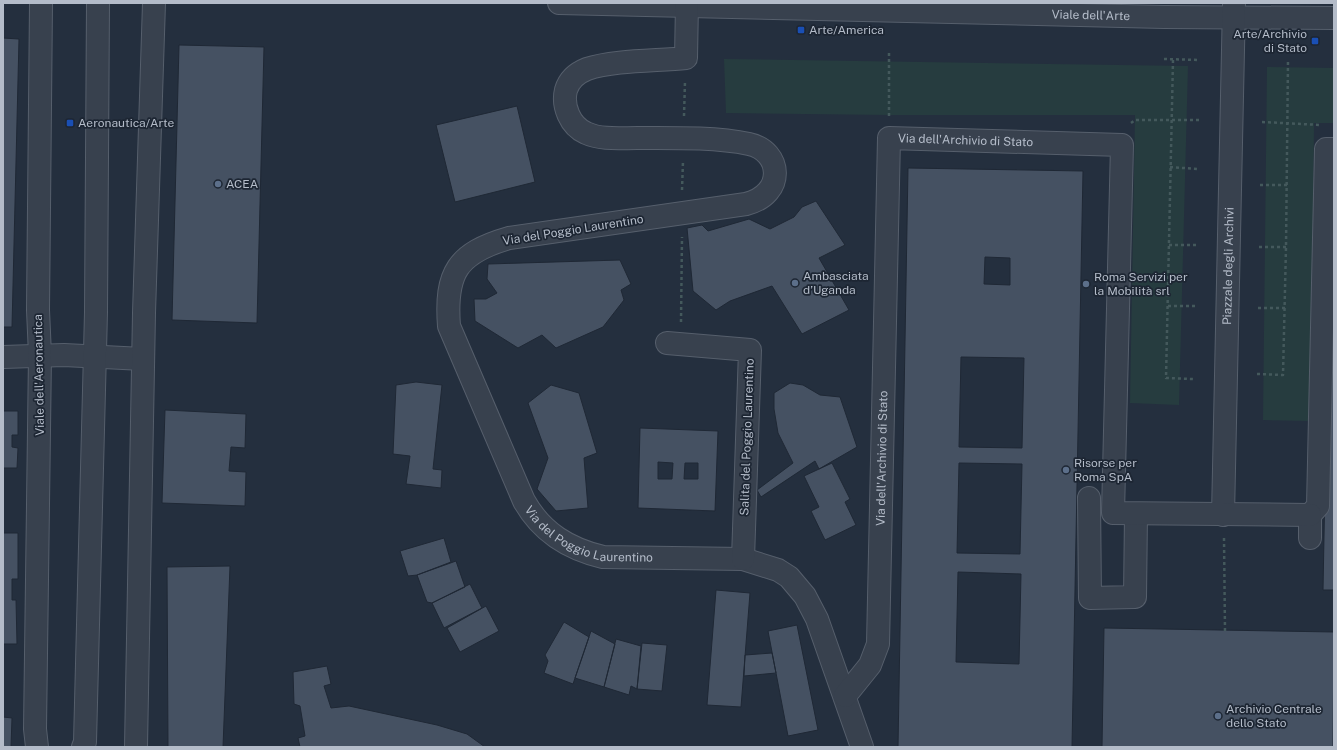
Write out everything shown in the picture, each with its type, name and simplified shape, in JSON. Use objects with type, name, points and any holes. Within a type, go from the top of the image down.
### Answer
[{"type":"street","name":"Viale dell'Aeronautica","points":[[37,747],[35,729],[40,355],[38,302],[40,3]]},
{"type":"street","points":[[85,745],[94,356],[98,3]]},
{"type":"street","points":[[136,747],[143,359],[154,3]]},
{"type":"street","name":"Viale dell'Arte","points":[[559,3],[1234,10],[1334,18]]},
{"type":"street","points":[[686,58],[687,5]]},
{"type":"street","name":"Piazzale degli Archivi","points":[[1224,526],[1234,10]]},
{"type":"street","name":"Via del Poggio Laurentino","points":[[686,58],[602,65],[586,70],[574,77],[568,86],[564,98],[567,113],[575,126],[585,133],[600,137],[683,138],[735,142],[758,147],[766,153],[775,170],[775,180],[767,195],[754,202],[728,207],[509,238],[487,244],[472,254],[459,266],[450,282],[447,302],[449,326],[524,501],[538,521],[554,536],[583,552],[603,557],[743,559],[778,570],[797,586],[817,619],[862,747]]},
{"type":"street","name":"Via dell'Archivio di Stato","points":[[844,696],[870,665],[878,644],[889,138],[1122,145],[1113,513],[1136,514]]},
{"type":"street","points":[[1089,498],[1090,598],[1135,597],[1136,514],[1224,526],[1310,515],[1318,506],[1326,148],[1334,149]]},
{"type":"street","name":"Salita del Poggio Laurentino","points":[[668,343],[750,350],[743,559]]},
{"type":"street","points":[[3,357],[40,355],[143,359]]},
{"type":"street","points":[[1310,515],[1310,538]]},
{"type":"path","points":[[889,53],[889,115]]},
{"type":"path","points":[[684,124],[686,58]]},
{"type":"path","points":[[1164,59],[1200,60]]},
{"type":"path","points":[[1173,60],[1166,378],[1193,379]]},
{"type":"path","points":[[1257,374],[1283,375],[1288,60]]},
{"type":"path","points":[[1135,120],[1199,120]]},
{"type":"path","points":[[1262,122],[1324,125]]},
{"type":"path","points":[[682,196],[683,160]]},
{"type":"path","points":[[1170,168],[1197,169]]},
{"type":"path","points":[[1260,185],[1287,185]]},
{"type":"path","points":[[682,231],[682,299]]},
{"type":"path","points":[[1169,245],[1196,245]]},
{"type":"path","points":[[1259,247],[1286,247]]},
{"type":"path","points":[[1168,306],[1195,306]]},
{"type":"path","points":[[1258,308],[1285,308]]},
{"type":"path","points":[[1224,526],[1225,631]]},
{"type":"green space","points":[[724,59],[1188,66],[1179,405],[1130,403],[1135,115],[889,115],[726,113]]},
{"type":"green space","points":[[1267,67],[1334,68],[1334,123],[1314,123],[1311,421],[1263,420]]},
{"type":"building","points":[[3,38],[19,39],[12,327],[3,327]]},
{"type":"building","name":"ACEA","points":[[179,45],[264,47],[257,323],[172,320]]},
{"type":"building","points":[[517,106],[535,182],[455,202],[436,125]]},
{"type":"building","points":[[1331,160],[1334,160],[1334,590],[1323,590]]},
{"type":"building","points":[[908,168],[1083,171],[1072,747],[898,747]],"holes":[[[985,257],[1010,258],[1010,285],[984,284]],[[961,357],[1024,358],[1022,448],[959,447]],[[959,463],[1022,464],[1020,554],[957,553]],[[958,572],[1021,574],[1019,664],[956,662]]]},
{"type":"building","points":[[816,201],[845,245],[819,258],[849,310],[802,334],[772,286],[730,301],[716,310],[693,291],[687,228],[702,225],[708,231],[749,219],[770,229],[794,217],[802,207]]},
{"type":"building","points":[[620,260],[631,284],[621,290],[624,300],[603,327],[556,348],[542,335],[518,348],[475,321],[474,299],[486,299],[497,293],[487,279],[488,264]]},
{"type":"building","points":[[416,382],[442,385],[433,469],[442,470],[441,488],[406,484],[410,456],[393,454],[396,385]]},
{"type":"building","points":[[790,383],[803,385],[820,395],[840,397],[857,447],[819,469],[815,461],[761,497],[757,490],[793,463],[778,433],[774,409],[774,393]]},
{"type":"building","points":[[551,385],[579,393],[597,453],[584,458],[588,508],[556,511],[537,489],[548,458],[528,403]]},
{"type":"building","points":[[165,410],[246,414],[245,448],[231,447],[229,471],[246,472],[245,506],[162,503]]},
{"type":"building","points":[[3,411],[18,411],[18,435],[12,435],[12,447],[18,448],[17,468],[3,468]]},
{"type":"building","points":[[640,428],[718,431],[715,511],[638,508]],"holes":[[[658,462],[673,463],[672,479],[658,479]],[[685,463],[698,463],[698,479],[684,479]]]},
{"type":"building","points":[[832,463],[850,499],[845,502],[856,525],[825,540],[811,511],[819,507],[804,476]]},
{"type":"building","points":[[3,533],[18,533],[18,579],[12,579],[12,600],[16,600],[17,644],[3,644]]},
{"type":"building","points":[[444,538],[451,562],[417,575],[408,576],[400,551]]},
{"type":"building","points":[[456,561],[465,587],[432,603],[427,602],[417,575]]},
{"type":"building","points":[[230,566],[223,747],[168,747],[167,567]]},
{"type":"building","points":[[470,584],[482,608],[444,628],[432,603]]},
{"type":"building","points":[[716,590],[750,593],[741,707],[707,705]]},
{"type":"building","points":[[486,606],[499,631],[460,652],[447,628]]},
{"type":"building","points":[[564,622],[589,637],[573,684],[544,673],[548,661],[545,655]]},
{"type":"building","points":[[797,625],[818,730],[788,736],[768,631]]},
{"type":"building","name":"Archivio Centrale dello Stato","points":[[1104,628],[1334,632],[1333,747],[1102,747]]},
{"type":"building","points":[[591,631],[615,644],[604,687],[575,678]]},
{"type":"building","points":[[616,639],[641,646],[637,689],[631,686],[629,695],[604,687]]},
{"type":"building","points":[[642,643],[667,645],[662,691],[637,689]]},
{"type":"building","points":[[772,653],[776,673],[744,676],[745,655]]},
{"type":"building","points":[[327,666],[331,684],[324,686],[331,708],[349,706],[437,725],[467,734],[485,747],[300,747],[298,738],[305,736],[300,706],[294,704],[293,672]]},
{"type":"building","points":[[3,717],[12,718],[11,747],[3,747]]},
{"type":"place","name":"Arte/America","points":[[801,30]]},
{"type":"place","name":"Arte/Archivio di Stato","points":[[1315,41]]},
{"type":"place","name":"Aeronautica/Arte","points":[[70,123]]},
{"type":"place","name":"ACEA","points":[[218,184]]},
{"type":"place","name":"Ambasciata d’Uganda","points":[[795,283]]},
{"type":"place","name":"Roma Servizi per la Mobilità srl","points":[[1086,284]]},
{"type":"place","name":"Risorse per Roma SpA","points":[[1066,470]]},
{"type":"place","name":"Archivio Centrale dello Stato","points":[[1218,716]]}]
